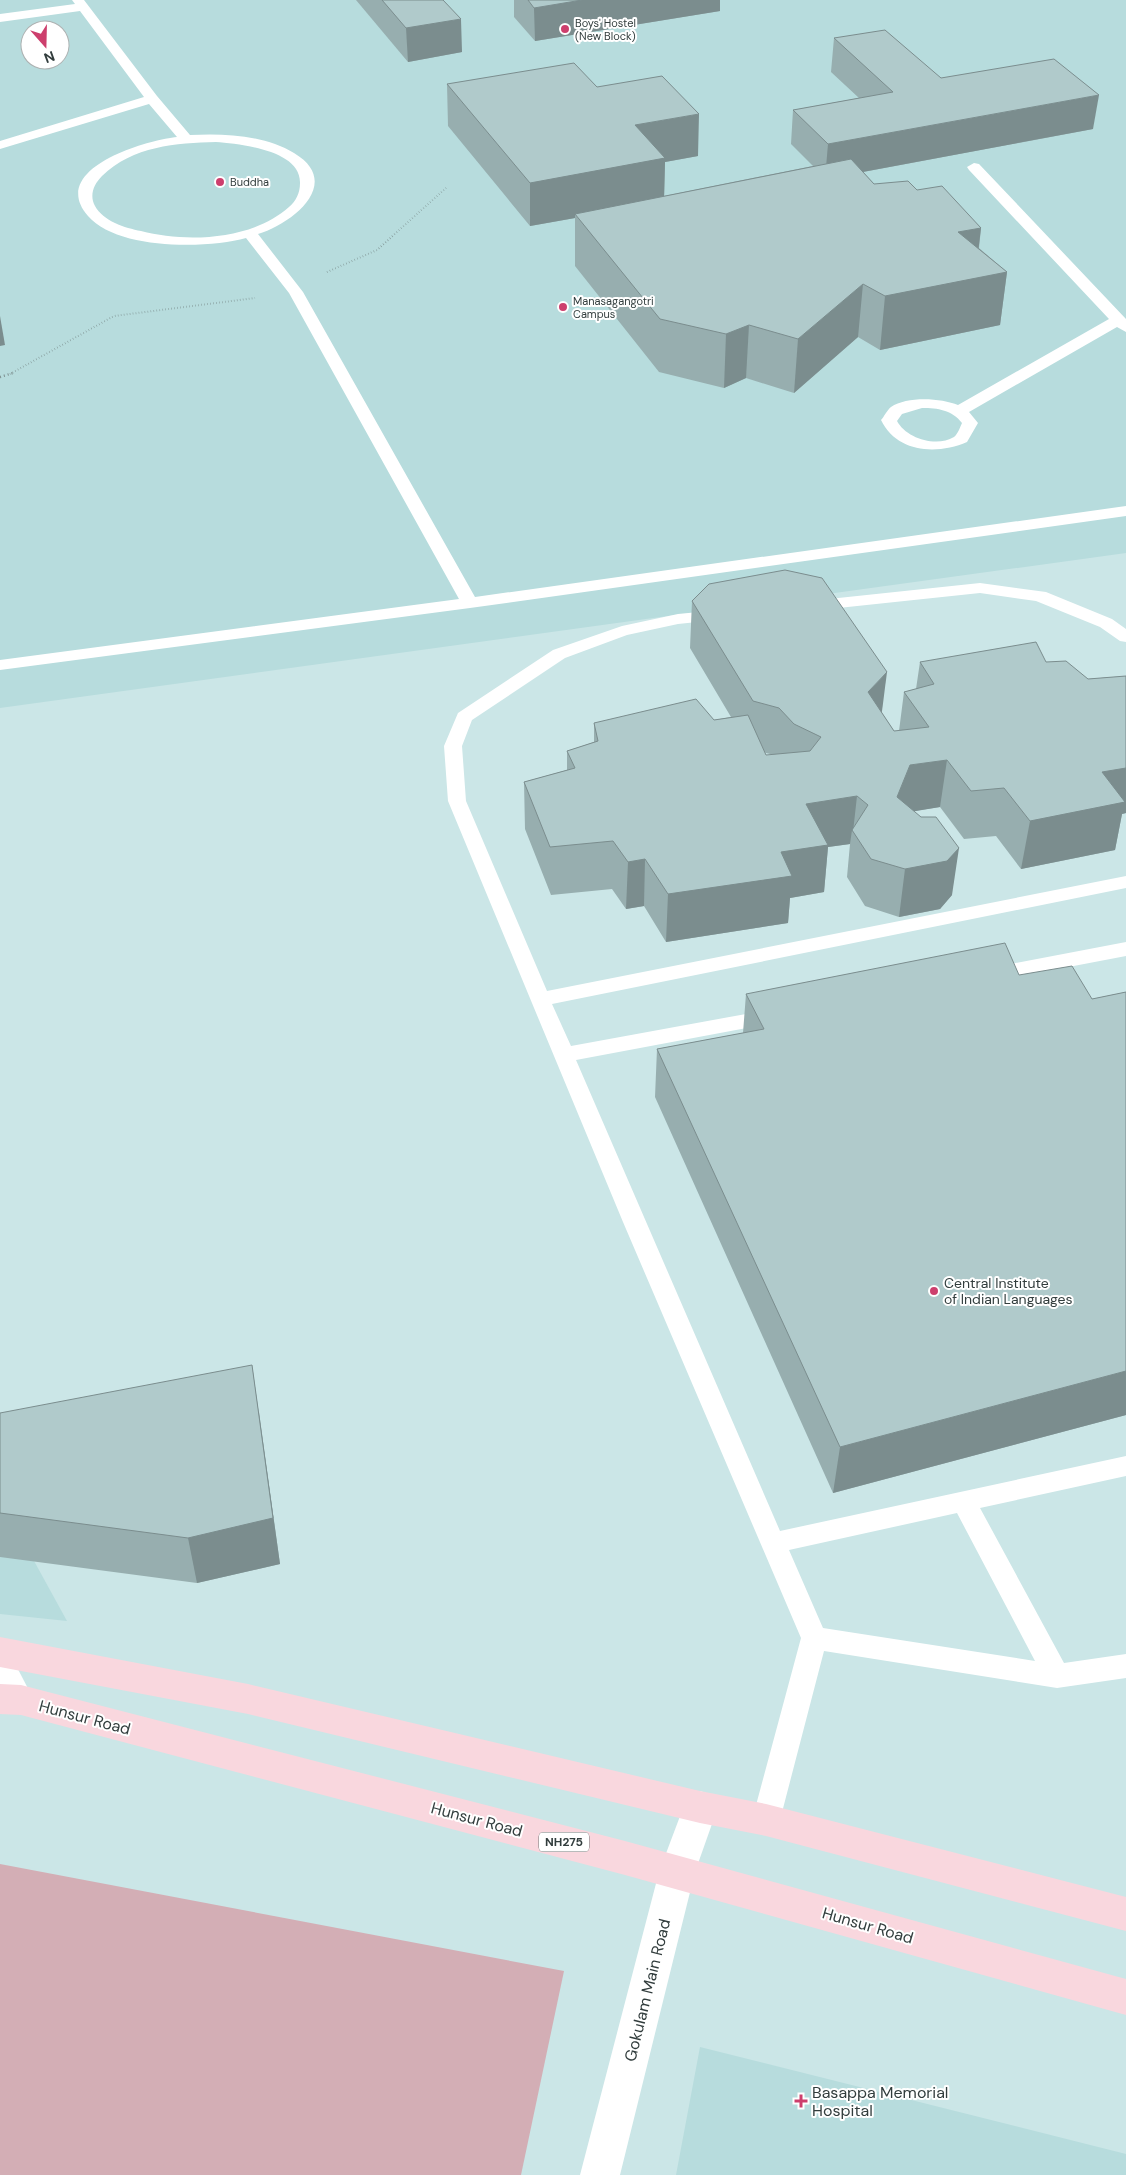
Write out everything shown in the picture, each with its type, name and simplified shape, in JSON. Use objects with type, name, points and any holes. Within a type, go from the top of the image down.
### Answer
[{"type":"main road","points":[[0,1652],[248,1699],[700,1807],[766,1820],[1126,1914]]},
{"type":"main road","name":"Hunsur Road","points":[[10,1699],[677,1872],[1126,1997]]},
{"type":"street","name":"Gokulam Main Road","points":[[600,2175],[677,1872],[700,1807]]},
{"type":"lane","points":[[0,18],[80,3],[152,99],[186,139]]},
{"type":"lane","points":[[0,145],[152,99]]},
{"type":"lane","points":[[216,138],[270,147],[290,156],[304,168],[309,182],[306,196],[294,210],[275,222],[249,232],[214,239],[178,241],[143,237],[114,228],[94,215],[86,200],[87,183],[101,168],[123,154],[145,147],[186,139],[216,138]]},
{"type":"lane","points":[[959,411],[970,424],[969,430],[957,441],[946,444],[933,445],[908,441],[898,436],[889,422],[891,414],[898,409],[921,403],[934,403],[959,411],[1122,324],[974,167]]},
{"type":"lane","points":[[249,232],[296,292],[470,603]]},
{"type":"lane","points":[[0,665],[470,603],[1126,510]]},
{"type":"lane","points":[[795,607],[980,588],[1040,596],[1106,622],[1126,637]]},
{"type":"lane","points":[[737,613],[678,619],[622,631],[559,654],[504,688],[464,716],[454,746],[457,801],[814,1638],[766,1820]]},
{"type":"lane","points":[[540,999],[1126,882]]},
{"type":"lane","points":[[971,979],[1126,949]]},
{"type":"lane","points":[[564,1055],[796,1012]]},
{"type":"lane","points":[[774,1543],[1126,1466]]},
{"type":"lane","points":[[963,1501],[1057,1676]]},
{"type":"lane","points":[[814,1638],[1057,1676],[1126,1666]]},
{"type":"lane","points":[[0,1660],[10,1699]]},
{"type":"path","points":[[0,377],[9,375],[114,316],[296,292],[326,272],[377,250],[446,188]]},
{"type":"shaded area","name":"Manasagangotri Campus","points":[[0,0],[1126,0],[1126,553],[0,708]]},
{"type":"shaded area","points":[[0,1499],[67,1621],[0,1614]]},
{"type":"shaded area","points":[[0,1864],[564,1971],[521,2175],[0,2175]]},
{"type":"shaded area","name":"Basappa Memorial Hospital","points":[[700,2047],[1126,2154],[1126,2175],[676,2175]]},
{"type":"building","points":[[382,0],[443,0],[461,19],[406,28]]},
{"type":"building","points":[[528,0],[582,0],[534,8]]},
{"type":"building","points":[[885,30],[941,78],[1054,59],[1099,95],[828,144],[793,110],[893,92],[834,38]]},
{"type":"building","points":[[574,63],[597,87],[662,76],[699,114],[635,125],[665,158],[530,183],[447,84]]},
{"type":"building","points":[[851,159],[874,184],[908,181],[917,190],[942,186],[981,228],[958,232],[1007,272],[885,296],[863,284],[798,339],[749,325],[726,334],[660,319],[575,214]]},
{"type":"building","points":[[785,570],[822,578],[887,672],[868,692],[894,731],[929,727],[904,692],[934,684],[920,662],[1036,642],[1046,662],[1066,661],[1088,679],[1126,676],[1126,768],[1102,772],[1125,802],[1030,821],[1004,788],[971,791],[947,760],[910,765],[897,797],[921,817],[936,817],[959,848],[947,861],[905,869],[871,859],[852,830],[868,805],[857,796],[806,804],[828,845],[781,852],[792,876],[668,894],[645,859],[628,862],[613,841],[550,847],[524,782],[575,768],[567,751],[598,741],[594,723],[696,699],[714,720],[748,715],[766,755],[810,751],[821,737],[794,724],[779,708],[753,701],[692,601],[709,584]]},
{"type":"building","name":"Central Institute of Indian Languages","points":[[1005,943],[1019,975],[1072,966],[1092,999],[1126,992],[1126,1371],[840,1447],[657,1049],[764,1029],[746,994]]},
{"type":"building","points":[[252,1365],[273,1518],[188,1538],[0,1513],[0,1413]]},
{"type":"place","name":"Boys' Hostel (New Block)","points":[[565,29]]},
{"type":"place","name":"Buddha","points":[[220,182]]},
{"type":"place","name":"Manasagangotri Campus","points":[[563,307]]},
{"type":"place","name":"Central Institute of Indian Languages","points":[[934,1291]]},
{"type":"place","name":"Basappa Memorial Hospital","points":[[801,2101]]}]
